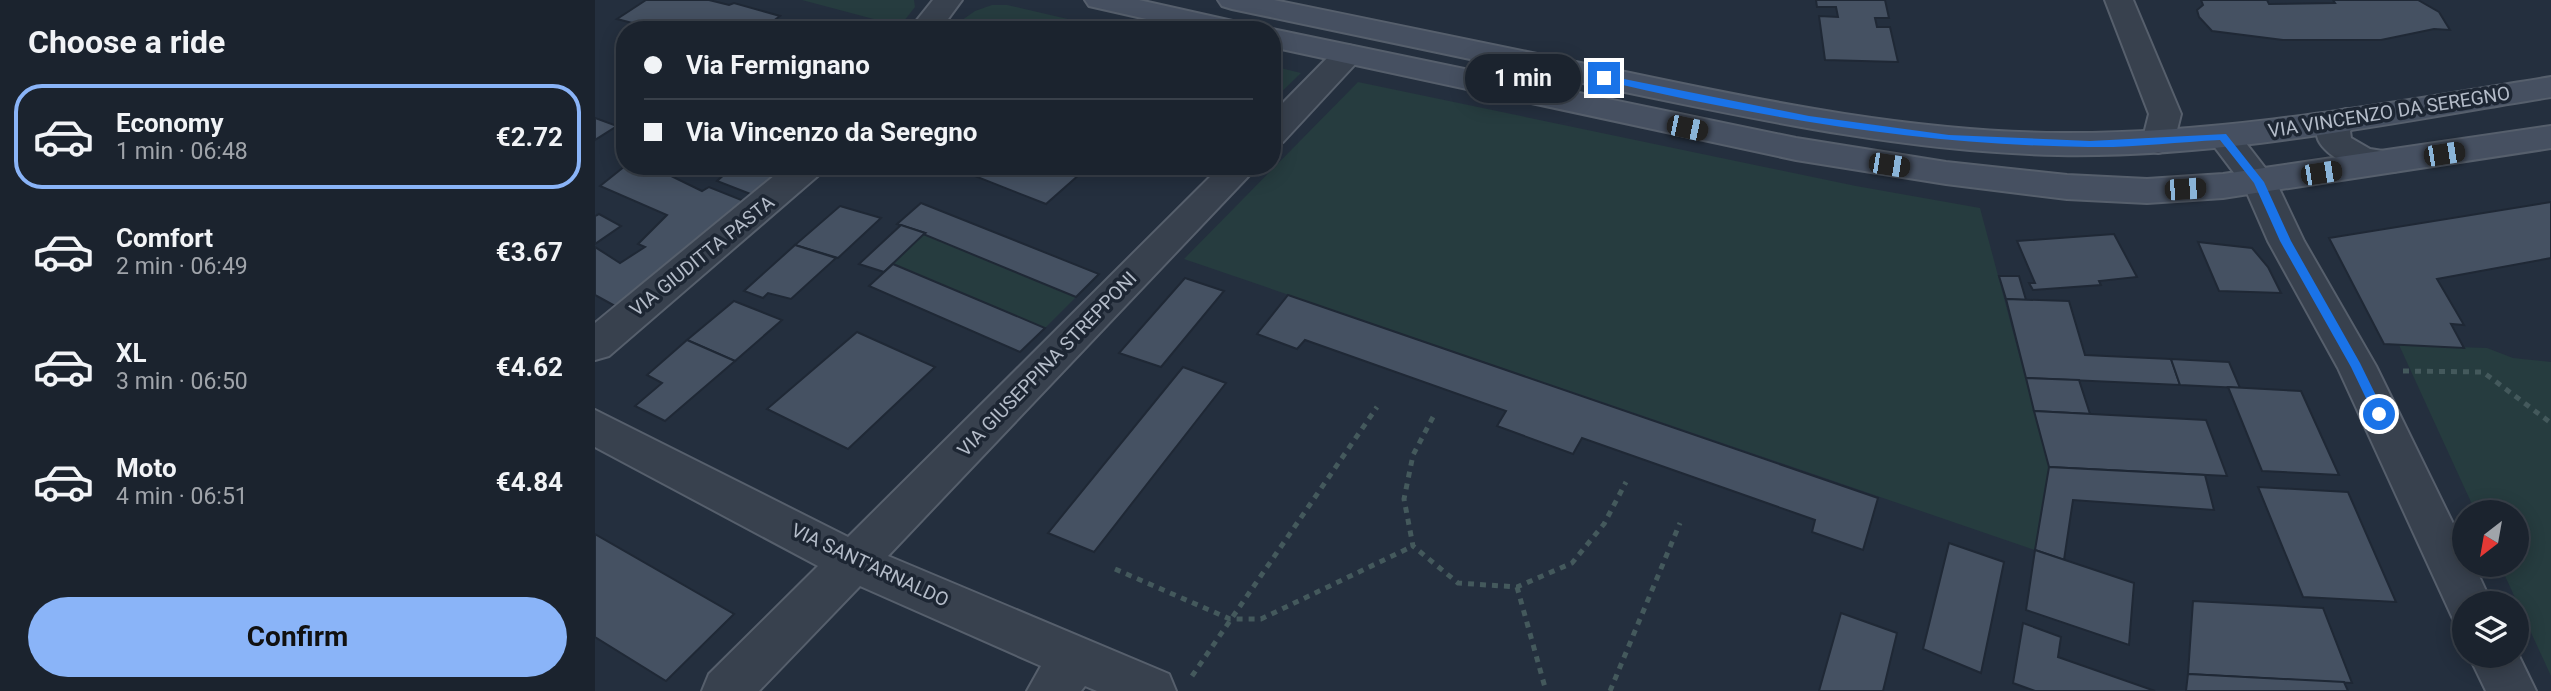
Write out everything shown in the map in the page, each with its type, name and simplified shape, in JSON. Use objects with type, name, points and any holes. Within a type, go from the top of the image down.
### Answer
[{"type":"main road","points":[[1099,0],[1195,21]]},
{"type":"main road","name":"VIA VINCENZO DA SEREGNO","points":[[1232,0],[1753,109],[1843,125],[1986,141],[2090,144],[2223,137],[2551,88]]},
{"type":"main road","points":[[1281,40],[1735,137],[1946,173],[2108,190],[2185,189],[2259,182],[2551,137]]},
{"type":"street","points":[[932,21],[949,0]]},
{"type":"street","points":[[2119,0],[2165,114],[2158,142]]},
{"type":"street","points":[[1281,125],[1334,72],[1347,54]]},
{"type":"street","points":[[2346,119],[2334,126],[2332,133],[2336,142],[2360,158],[2390,163]]},
{"type":"street","points":[[2223,137],[2259,182],[2286,241],[2356,366],[2463,591]]},
{"type":"street","name":"VIA GIUDITTA PASTA","points":[[595,345],[797,175]]},
{"type":"street","name":"VIA GIUSEPPINA STREPPONI","points":[[726,691],[1232,175]]},
{"type":"street","name":"VIA SANT'ARNALDO","points":[[595,427],[1065,674],[1170,686]]},
{"type":"street","points":[[2500,668],[2512,691]]},
{"type":"path","points":[[2402,370],[2483,372],[2551,424]]},
{"type":"path","points":[[1170,686],[1230,619],[1377,407]]},
{"type":"path","points":[[1433,417],[1413,455],[1404,499],[1413,546],[1458,583],[1517,587],[1572,563],[1604,524],[1626,482]]},
{"type":"path","points":[[1610,691],[1679,523]]},
{"type":"path","points":[[1115,569],[1230,619],[1261,619],[1413,546]]},
{"type":"path","points":[[1517,587],[1546,691]]},
{"type":"green space","points":[[802,0],[914,0],[915,7],[904,21],[881,21]]},
{"type":"green space","points":[[992,5],[1007,5],[1076,21],[961,21],[975,11]]},
{"type":"green space","points":[[1281,68],[1301,73],[1281,92]]},
{"type":"green space","points":[[1358,82],[1856,186],[1980,208],[2049,467],[2035,550],[1184,259],[1267,175],[1281,175],[1281,160]]},
{"type":"green space","points":[[923,234],[1076,297],[1045,328],[893,264]]},
{"type":"green space","points":[[2399,345],[2487,348],[2513,358],[2551,362],[2551,676],[2529,628],[2529,591],[2512,591],[2506,578],[2529,578],[2529,500],[2470,500]]},
{"type":"building","points":[[646,0],[709,0],[729,5],[734,3],[780,16],[773,21],[617,19]]},
{"type":"building","points":[[1816,0],[1885,0],[1889,18],[1875,18],[1877,27],[1890,27],[1898,62],[1825,60],[1819,16],[1838,17],[1836,7],[1817,7]]},
{"type":"building","points":[[2201,0],[2267,0],[2269,4],[2335,3],[2333,0],[2418,0],[2439,12],[2450,30],[2434,29],[2381,40],[2283,40],[2212,31],[2199,17],[2197,10],[2203,5]]},
{"type":"building","points":[[595,118],[616,126],[616,127],[595,140]]},
{"type":"building","points":[[616,173],[669,175],[702,191],[709,187],[749,203],[615,306],[595,295],[595,247],[620,263],[645,247],[638,244],[667,215],[600,186]]},
{"type":"building","points":[[724,175],[776,175],[753,195],[717,181]]},
{"type":"building","points":[[972,175],[1079,175],[1046,204]]},
{"type":"building","points":[[2551,202],[2551,258],[2437,279],[2464,325],[2451,324],[2464,348],[2384,344],[2329,238]]},
{"type":"building","points":[[921,203],[1099,274],[1076,297],[923,234],[925,233],[897,224]]},
{"type":"building","points":[[840,206],[881,218],[838,258],[795,245]]},
{"type":"building","points":[[599,214],[621,226],[595,244],[595,216]]},
{"type":"building","points":[[901,225],[925,233],[884,272],[859,264]]},
{"type":"building","points":[[2114,234],[2137,277],[2099,281],[2101,285],[2033,290],[2029,283],[2035,283],[2017,241]]},
{"type":"building","points":[[2198,242],[2252,248],[2268,267],[2281,293],[2219,291]]},
{"type":"building","points":[[795,245],[836,258],[791,299],[768,293],[763,298],[744,291]]},
{"type":"building","points":[[893,264],[1045,328],[1020,352],[869,286]]},
{"type":"building","points":[[1999,276],[2019,276],[2026,300],[2006,299]]},
{"type":"building","points":[[1185,278],[1224,291],[1161,367],[1119,353]]},
{"type":"building","points":[[1288,295],[1878,498],[1863,550],[1812,532],[1815,520],[1582,438],[1573,454],[1497,426],[1506,411],[1305,340],[1297,349],[1257,334]]},
{"type":"building","points":[[2006,299],[2069,301],[2085,355],[2171,359],[2180,385],[2026,378]]},
{"type":"building","points":[[734,301],[782,320],[735,361],[687,340]]},
{"type":"building","points":[[857,332],[935,367],[848,449],[767,409]]},
{"type":"building","points":[[687,340],[735,361],[665,421],[635,406],[662,383],[647,375]]},
{"type":"building","points":[[2171,359],[2229,362],[2240,388],[2180,385]]},
{"type":"building","points":[[1183,367],[1226,383],[1094,552],[1048,533]]},
{"type":"building","points":[[2026,378],[2079,380],[2090,414],[2034,411]]},
{"type":"building","points":[[2228,387],[2301,391],[2339,475],[2262,471]]},
{"type":"building","points":[[2034,411],[2206,420],[2227,476],[2049,467]]},
{"type":"building","points":[[2049,467],[2205,475],[2214,510],[2073,500],[2064,560],[2035,550]]},
{"type":"building","points":[[2258,487],[2348,492],[2396,602],[2303,597]]},
{"type":"building","points":[[595,534],[734,614],[666,681],[595,637]]},
{"type":"building","points":[[1949,543],[2004,562],[1981,673],[1923,649]]},
{"type":"building","points":[[2035,550],[2134,583],[2129,645],[2026,610]]},
{"type":"building","points":[[2193,601],[2323,608],[2352,683],[2188,674]]},
{"type":"building","points":[[1841,613],[1897,633],[1883,691],[1819,691]]},
{"type":"building","points":[[2023,623],[2061,637],[2058,657],[2155,691],[2035,691],[2013,683]]},
{"type":"building","points":[[2188,674],[2344,682],[2348,691],[2186,691]]},
{"type":"route","points":[[1604,78],[1809,120],[1949,138],[2090,144],[2223,137],[2259,182],[2286,241],[2356,366],[2379,414]]}]
